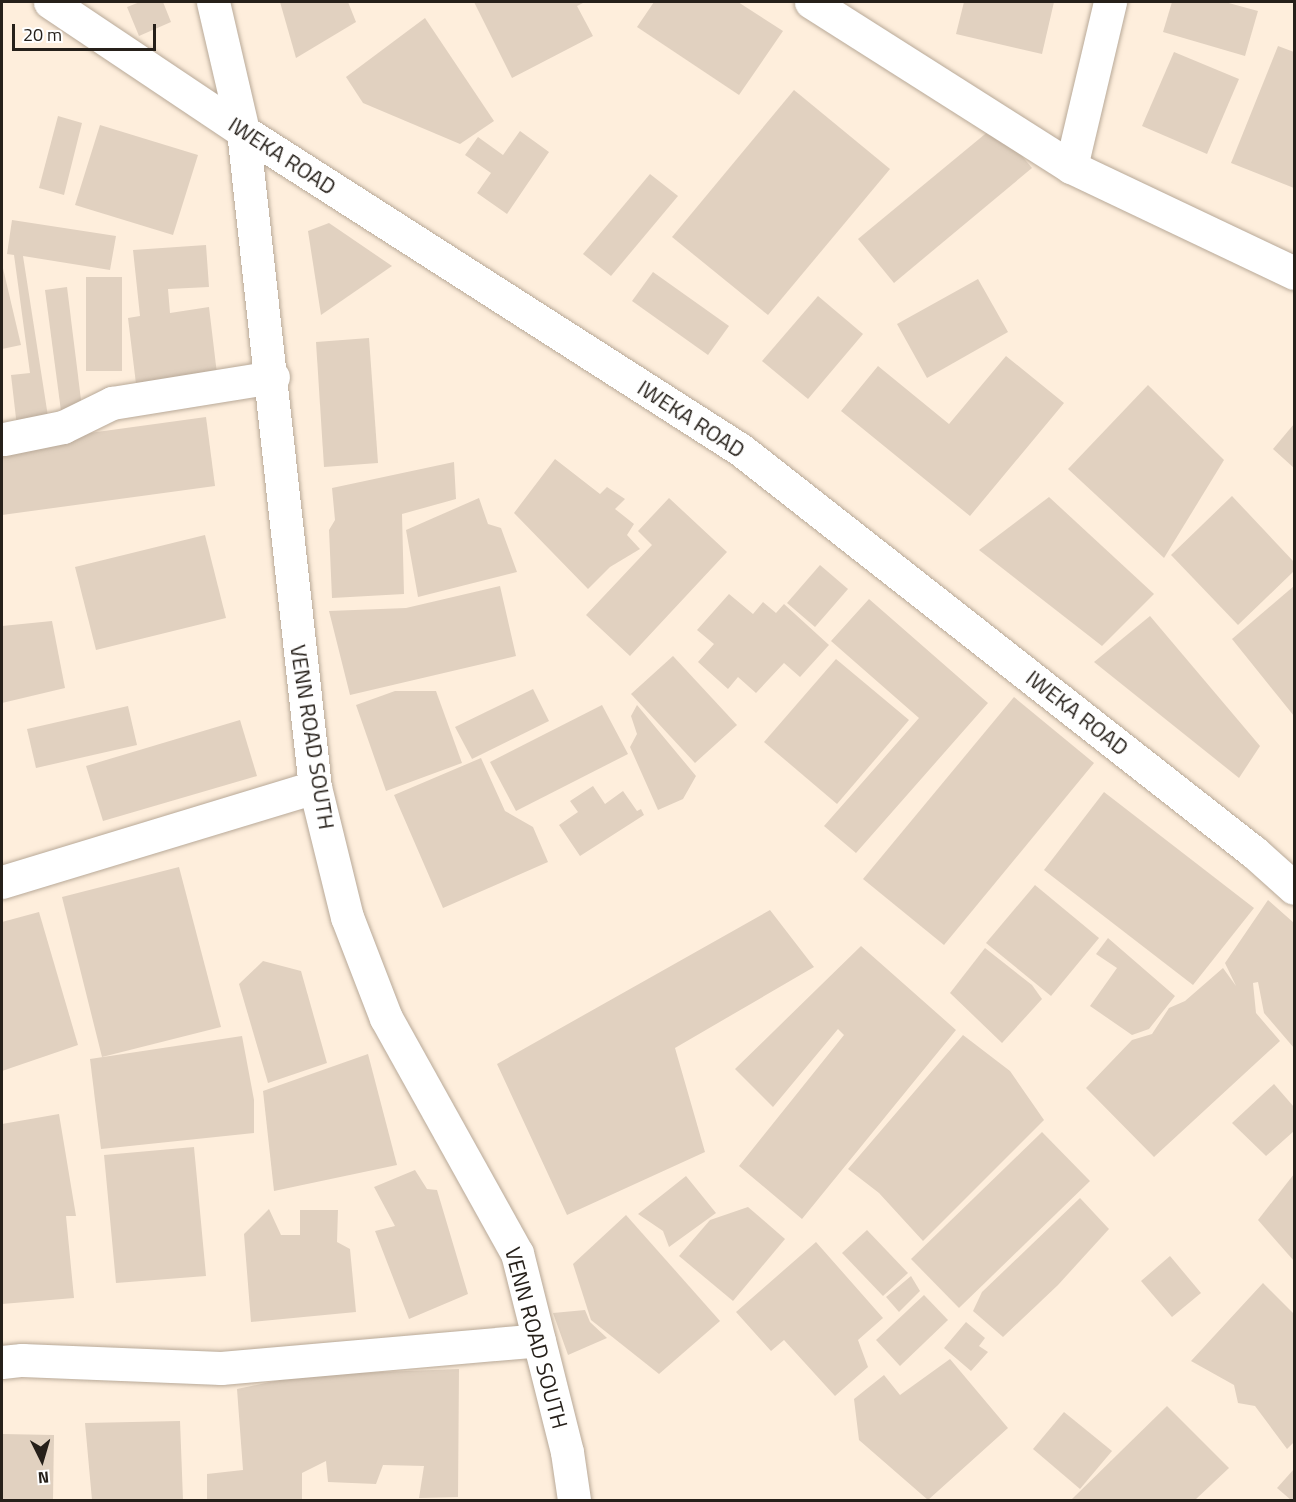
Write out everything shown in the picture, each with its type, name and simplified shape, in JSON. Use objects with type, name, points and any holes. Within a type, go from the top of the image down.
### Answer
[{"type":"street","name":"IWEKA ROAD","points":[[50,2],[243,131],[741,450],[1246,845],[1294,888]]},
{"type":"street","name":"VENN ROAD SOUTH","points":[[213,2],[243,131],[273,377],[299,664],[315,786],[347,917],[386,1018],[517,1253],[567,1452],[574,1500]]},
{"type":"street","points":[[811,2],[1071,167],[1294,273]]},
{"type":"street","points":[[1071,167],[1110,2]]},
{"type":"street","points":[[4,439],[63,427],[112,403],[273,377]]},
{"type":"street","points":[[2,882],[315,786]]},
{"type":"street","points":[[2,1362],[22,1360],[221,1368],[539,1340]]},
{"type":"building","points":[[140,2],[163,2],[171,22],[139,36],[127,7]]},
{"type":"building","points":[[280,2],[348,2],[356,22],[296,58]]},
{"type":"building","points":[[474,2],[585,2],[577,6],[593,36],[512,78]]},
{"type":"building","points":[[654,2],[738,2],[783,31],[739,95],[637,27]]},
{"type":"building","points":[[964,2],[1054,2],[1042,54],[956,34]]},
{"type":"building","points":[[1172,2],[1225,2],[1258,11],[1245,56],[1163,32]]},
{"type":"building","points":[[425,18],[494,121],[460,144],[363,103],[346,77]]},
{"type":"building","points":[[1278,46],[1294,52],[1294,188],[1231,163]]},
{"type":"building","points":[[1174,52],[1239,79],[1207,154],[1142,126]]},
{"type":"building","points":[[794,90],[890,169],[768,315],[672,237]]},
{"type":"building","points":[[58,116],[82,123],[64,195],[39,188]]},
{"type":"building","points":[[100,125],[198,155],[173,235],[75,205]]},
{"type":"building","points":[[996,125],[1032,168],[894,283],[858,239]]},
{"type":"building","points":[[520,131],[549,152],[507,214],[477,193],[491,173],[465,155],[478,137],[503,155]]},
{"type":"building","points":[[650,174],[678,196],[611,276],[583,254]]},
{"type":"building","points":[[12,220],[116,236],[110,270],[23,256],[49,423],[17,427],[11,375],[30,373],[14,255],[7,254]]},
{"type":"building","points":[[329,223],[392,266],[321,315],[308,231]]},
{"type":"building","points":[[206,245],[209,287],[168,289],[170,313],[209,307],[217,374],[136,384],[128,318],[140,316],[133,250]]},
{"type":"building","points":[[2,264],[21,345],[2,349]]},
{"type":"building","points":[[653,272],[729,326],[708,355],[632,301]]},
{"type":"building","points":[[86,277],[122,277],[122,371],[86,371]]},
{"type":"building","points":[[978,279],[1008,332],[927,378],[897,324]]},
{"type":"building","points":[[67,287],[82,408],[61,411],[45,290]]},
{"type":"building","points":[[818,296],[863,334],[808,399],[762,361]]},
{"type":"building","points":[[369,338],[378,463],[324,467],[316,342]]},
{"type":"building","points":[[1006,356],[1064,403],[970,516],[841,411],[878,366],[949,424]]},
{"type":"building","points":[[1148,385],[1224,460],[1164,558],[1068,469]]},
{"type":"building","points":[[206,417],[215,486],[2,515],[2,445]]},
{"type":"building","points":[[1294,424],[1294,468],[1273,449]]},
{"type":"building","points":[[555,459],[600,494],[607,487],[625,499],[615,509],[634,524],[627,535],[640,549],[610,567],[588,589],[514,513]]},
{"type":"building","points":[[454,462],[456,499],[402,514],[404,594],[332,598],[329,530],[335,520],[332,488]]},
{"type":"building","points":[[1232,496],[1294,562],[1294,571],[1238,625],[1171,555]]},
{"type":"building","points":[[1049,497],[1154,594],[1102,646],[979,550]]},
{"type":"building","points":[[479,498],[488,524],[501,528],[517,572],[418,597],[406,530]]},
{"type":"building","points":[[669,498],[727,552],[630,656],[586,615],[652,545],[638,531]]},
{"type":"building","points":[[205,535],[226,618],[96,650],[75,567]]},
{"type":"building","points":[[820,565],[848,589],[815,627],[787,603]]},
{"type":"building","points":[[500,586],[516,656],[350,695],[329,611],[406,608]]},
{"type":"building","points":[[1294,586],[1294,716],[1232,639]]},
{"type":"building","points":[[729,594],[753,614],[763,602],[776,613],[784,604],[829,645],[800,677],[784,663],[756,693],[738,677],[728,689],[698,662],[714,644],[697,630]]},
{"type":"building","points":[[869,599],[988,703],[856,853],[824,826],[919,718],[831,641]]},
{"type":"building","points":[[1150,616],[1260,746],[1239,778],[1094,662]]},
{"type":"building","points":[[52,621],[65,688],[2,703],[2,626]]},
{"type":"building","points":[[673,656],[737,725],[695,763],[631,694]]},
{"type":"building","points":[[836,659],[909,720],[837,804],[764,742]]},
{"type":"building","points":[[533,689],[549,721],[472,759],[455,727]]},
{"type":"building","points":[[395,691],[436,691],[462,763],[386,791],[356,705]]},
{"type":"building","points":[[1014,697],[1094,763],[944,945],[863,879]]},
{"type":"building","points":[[602,705],[628,754],[516,811],[490,762]]},
{"type":"building","points":[[637,705],[696,776],[683,799],[658,810],[630,747],[637,734],[631,716]]},
{"type":"building","points":[[128,706],[137,745],[36,768],[27,729]]},
{"type":"building","points":[[240,720],[257,776],[103,821],[86,766]]},
{"type":"building","points":[[481,758],[505,811],[533,827],[548,862],[443,908],[394,795]]},
{"type":"building","points":[[593,786],[605,804],[623,791],[637,811],[641,809],[644,815],[580,856],[559,825],[578,812],[570,801]]},
{"type":"building","points":[[1104,792],[1254,908],[1193,985],[1044,870]]},
{"type":"building","points":[[179,867],[221,1027],[102,1057],[62,897]]},
{"type":"building","points":[[1035,885],[1099,938],[1051,996],[986,943]]},
{"type":"building","points":[[1268,900],[1294,923],[1294,1048],[1264,1013],[1258,982],[1253,983],[1256,1013],[1280,1041],[1154,1157],[1086,1088],[1132,1040],[1152,1034],[1169,1008],[1185,1001],[1223,968],[1236,986],[1225,963]]},
{"type":"building","points":[[770,910],[814,967],[675,1048],[705,1152],[567,1215],[497,1064]]},
{"type":"building","points":[[39,912],[78,1045],[2,1071],[2,922]]},
{"type":"building","points":[[1108,938],[1175,996],[1149,1029],[1132,1035],[1090,1006],[1117,968],[1096,954]]},
{"type":"building","points":[[861,946],[956,1030],[802,1219],[739,1166],[844,1035],[838,1029],[773,1107],[735,1069]]},
{"type":"building","points":[[985,948],[1032,985],[1042,999],[1002,1043],[950,993]]},
{"type":"building","points":[[263,961],[301,971],[327,1063],[268,1083],[239,984]]},
{"type":"building","points":[[963,1035],[1010,1071],[1044,1120],[923,1241],[879,1193],[848,1169]]},
{"type":"building","points":[[242,1036],[254,1100],[254,1133],[101,1149],[90,1059]]},
{"type":"building","points":[[368,1054],[397,1165],[274,1191],[263,1091]]},
{"type":"building","points":[[1274,1084],[1294,1107],[1294,1131],[1266,1156],[1232,1123]]},
{"type":"building","points":[[59,1114],[76,1216],[66,1216],[74,1298],[2,1304],[2,1124]]},
{"type":"building","points":[[1042,1132],[1090,1181],[959,1308],[911,1259]]},
{"type":"building","points":[[194,1147],[206,1276],[116,1283],[104,1155]]},
{"type":"building","points":[[415,1170],[427,1189],[437,1190],[468,1294],[409,1319],[375,1231],[395,1226],[374,1187]]},
{"type":"building","points":[[1294,1174],[1294,1261],[1258,1220]]},
{"type":"building","points":[[686,1176],[716,1213],[669,1247],[663,1231],[638,1214]]},
{"type":"building","points":[[1080,1198],[1109,1229],[1058,1285],[1003,1337],[973,1311],[982,1292]]},
{"type":"building","points":[[748,1207],[785,1239],[733,1301],[679,1256],[710,1220]]},
{"type":"building","points":[[269,1209],[281,1235],[300,1235],[300,1210],[338,1210],[337,1242],[350,1249],[356,1312],[251,1322],[244,1234]]},
{"type":"building","points":[[626,1215],[720,1321],[659,1374],[591,1320],[573,1264]]},
{"type":"building","points":[[867,1230],[908,1273],[883,1296],[842,1253]]},
{"type":"building","points":[[816,1242],[883,1318],[858,1340],[868,1367],[835,1396],[784,1340],[771,1351],[736,1312]]},
{"type":"building","points":[[1170,1256],[1201,1293],[1172,1317],[1141,1281]]},
{"type":"building","points":[[911,1276],[920,1291],[899,1312],[886,1297]]},
{"type":"building","points":[[1263,1283],[1294,1314],[1294,1442],[1287,1449],[1255,1406],[1238,1403],[1234,1385],[1191,1361]]},
{"type":"building","points":[[924,1295],[948,1320],[900,1366],[876,1340]]},
{"type":"building","points":[[585,1310],[590,1322],[607,1338],[568,1355],[553,1313]]},
{"type":"building","points":[[966,1322],[985,1338],[979,1346],[988,1352],[971,1371],[944,1348]]},
{"type":"building","points":[[950,1359],[1008,1428],[928,1500],[859,1440],[854,1399],[884,1375],[900,1395]]},
{"type":"building","points":[[459,1369],[458,1497],[419,1498],[424,1466],[383,1465],[376,1484],[328,1482],[326,1461],[302,1473],[302,1500],[207,1500],[207,1474],[243,1470],[237,1389],[303,1375]]},
{"type":"building","points":[[1167,1406],[1229,1468],[1195,1500],[1071,1500]]},
{"type":"building","points":[[1064,1412],[1112,1451],[1080,1489],[1033,1449]]},
{"type":"building","points":[[180,1421],[183,1500],[92,1500],[85,1423]]},
{"type":"building","points":[[2,1434],[54,1435],[53,1500],[2,1500]]},
{"type":"building","points":[[1294,1469],[1294,1500],[1291,1500],[1277,1488]]}]
